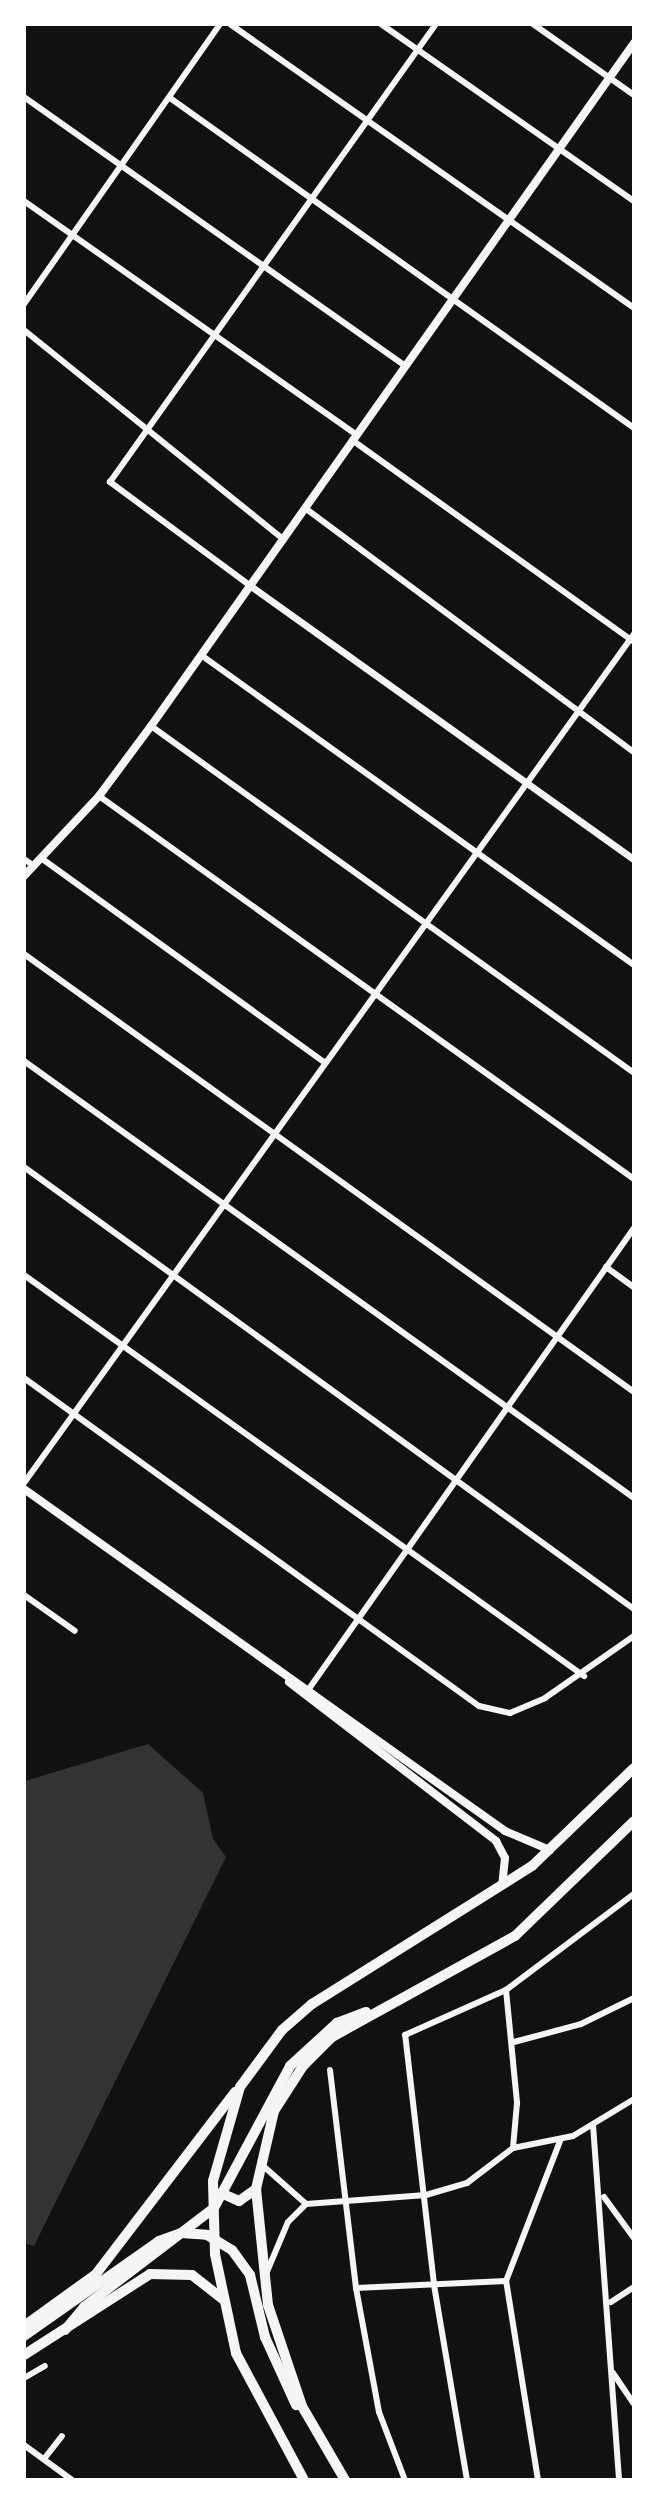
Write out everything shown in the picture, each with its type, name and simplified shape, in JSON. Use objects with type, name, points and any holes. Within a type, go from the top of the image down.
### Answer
[{"type":"highway","points":[[24,2326],[96,2274],[282,2031],[312,2004],[502,1885],[550,1850],[634,1768]]},
{"type":"highway","points":[[65,2330],[84,2306],[214,2208],[250,2149],[290,2066],[337,2023],[449,1976],[515,1936],[634,1821]]},
{"type":"highway","points":[[313,2428],[277,2342],[264,2281],[256,2189],[264,2138],[291,2081],[332,2037],[370,2011]]},
{"type":"highway","points":[[240,2087],[213,2181],[211,2219],[215,2254],[236,2353],[304,2480]]},
{"type":"highway","points":[[213,2181],[221,2193],[239,2201],[256,2189]]},
{"type":"highway","points":[[24,2336],[159,2241],[181,2233],[207,2235],[246,2269],[265,2337],[300,2412],[345,2480]]},
{"type":"highway","points":[[24,2356],[164,2270],[192,2275],[224,2301]]},
{"type":"main road","points":[[24,876],[99,796],[151,726],[252,587],[404,365],[634,43]]},
{"type":"main road","points":[[24,1489],[505,1831],[550,1850]]},
{"type":"main road","points":[[307,1692],[496,1841],[505,1858],[502,1885]]},
{"type":"street","points":[[24,304],[220,24]]},
{"type":"street","points":[[230,24],[634,308]]},
{"type":"street","points":[[382,24],[634,201]]},
{"type":"street","points":[[436,24],[110,482],[252,587],[634,859]]},
{"type":"street","points":[[533,24],[634,95]]},
{"type":"street","points":[[24,97],[121,169],[404,365]]},
{"type":"street","points":[[170,98],[634,428]]},
{"type":"street","points":[[24,201],[632,638],[376,989],[224,1207],[24,1483]]},
{"type":"street","points":[[24,330],[284,540]]},
{"type":"street","points":[[305,508],[634,752]]},
{"type":"street","points":[[201,655],[634,965]]},
{"type":"street","points":[[151,726],[634,1073]]},
{"type":"street","points":[[99,796],[376,989],[634,1179]]},
{"type":"street","points":[[41,858],[324,1062]]},
{"type":"street","points":[[24,859],[34,866]]},
{"type":"street","points":[[24,954],[276,1132],[634,1392]]},
{"type":"street","points":[[24,1061],[224,1207],[634,1498]]},
{"type":"street","points":[[24,1167],[634,1609]]},
{"type":"street","points":[[307,1692],[357,1617],[634,1228]]},
{"type":"street","points":[[606,1267],[634,1287]]},
{"type":"street","points":[[24,1275],[584,1676]]},
{"type":"street","points":[[24,1378],[471,1701],[510,1713],[584,1676],[634,1636]]},
{"type":"street","points":[[24,1595],[75,1630]]},
{"type":"street","points":[[467,2480],[434,2284],[426,2195],[405,2035],[506,1990],[634,1894]]},
{"type":"street","points":[[506,1990],[514,2042],[513,2148]]},
{"type":"street","points":[[514,2042],[581,2024],[634,1998]]},
{"type":"street","points":[[330,2070],[356,2288],[379,2412],[405,2480]]},
{"type":"street","points":[[264,2281],[288,2222],[306,2204],[426,2195],[467,2183],[513,2148],[559,2141],[593,2125],[634,2099]]},
{"type":"street","points":[[593,2125],[603,2195],[611,2302],[619,2480]]},
{"type":"street","points":[[538,2480],[506,2281],[559,2141]]},
{"type":"street","points":[[260,2162],[306,2204]]},
{"type":"street","points":[[603,2195],[634,2238]]},
{"type":"street","points":[[356,2288],[506,2281]]},
{"type":"street","points":[[611,2302],[634,2287]]},
{"type":"street","points":[[24,2378],[45,2366]]},
{"type":"street","points":[[613,2372],[634,2403]]},
{"type":"street","points":[[44,2459],[62,2436]]},
{"type":"street","points":[[24,2445],[72,2480]]},
{"type":"shaded area","points":[[148,1744],[203,1793],[213,1839],[226,1857],[34,2246],[24,2243],[25,1781]]}]
